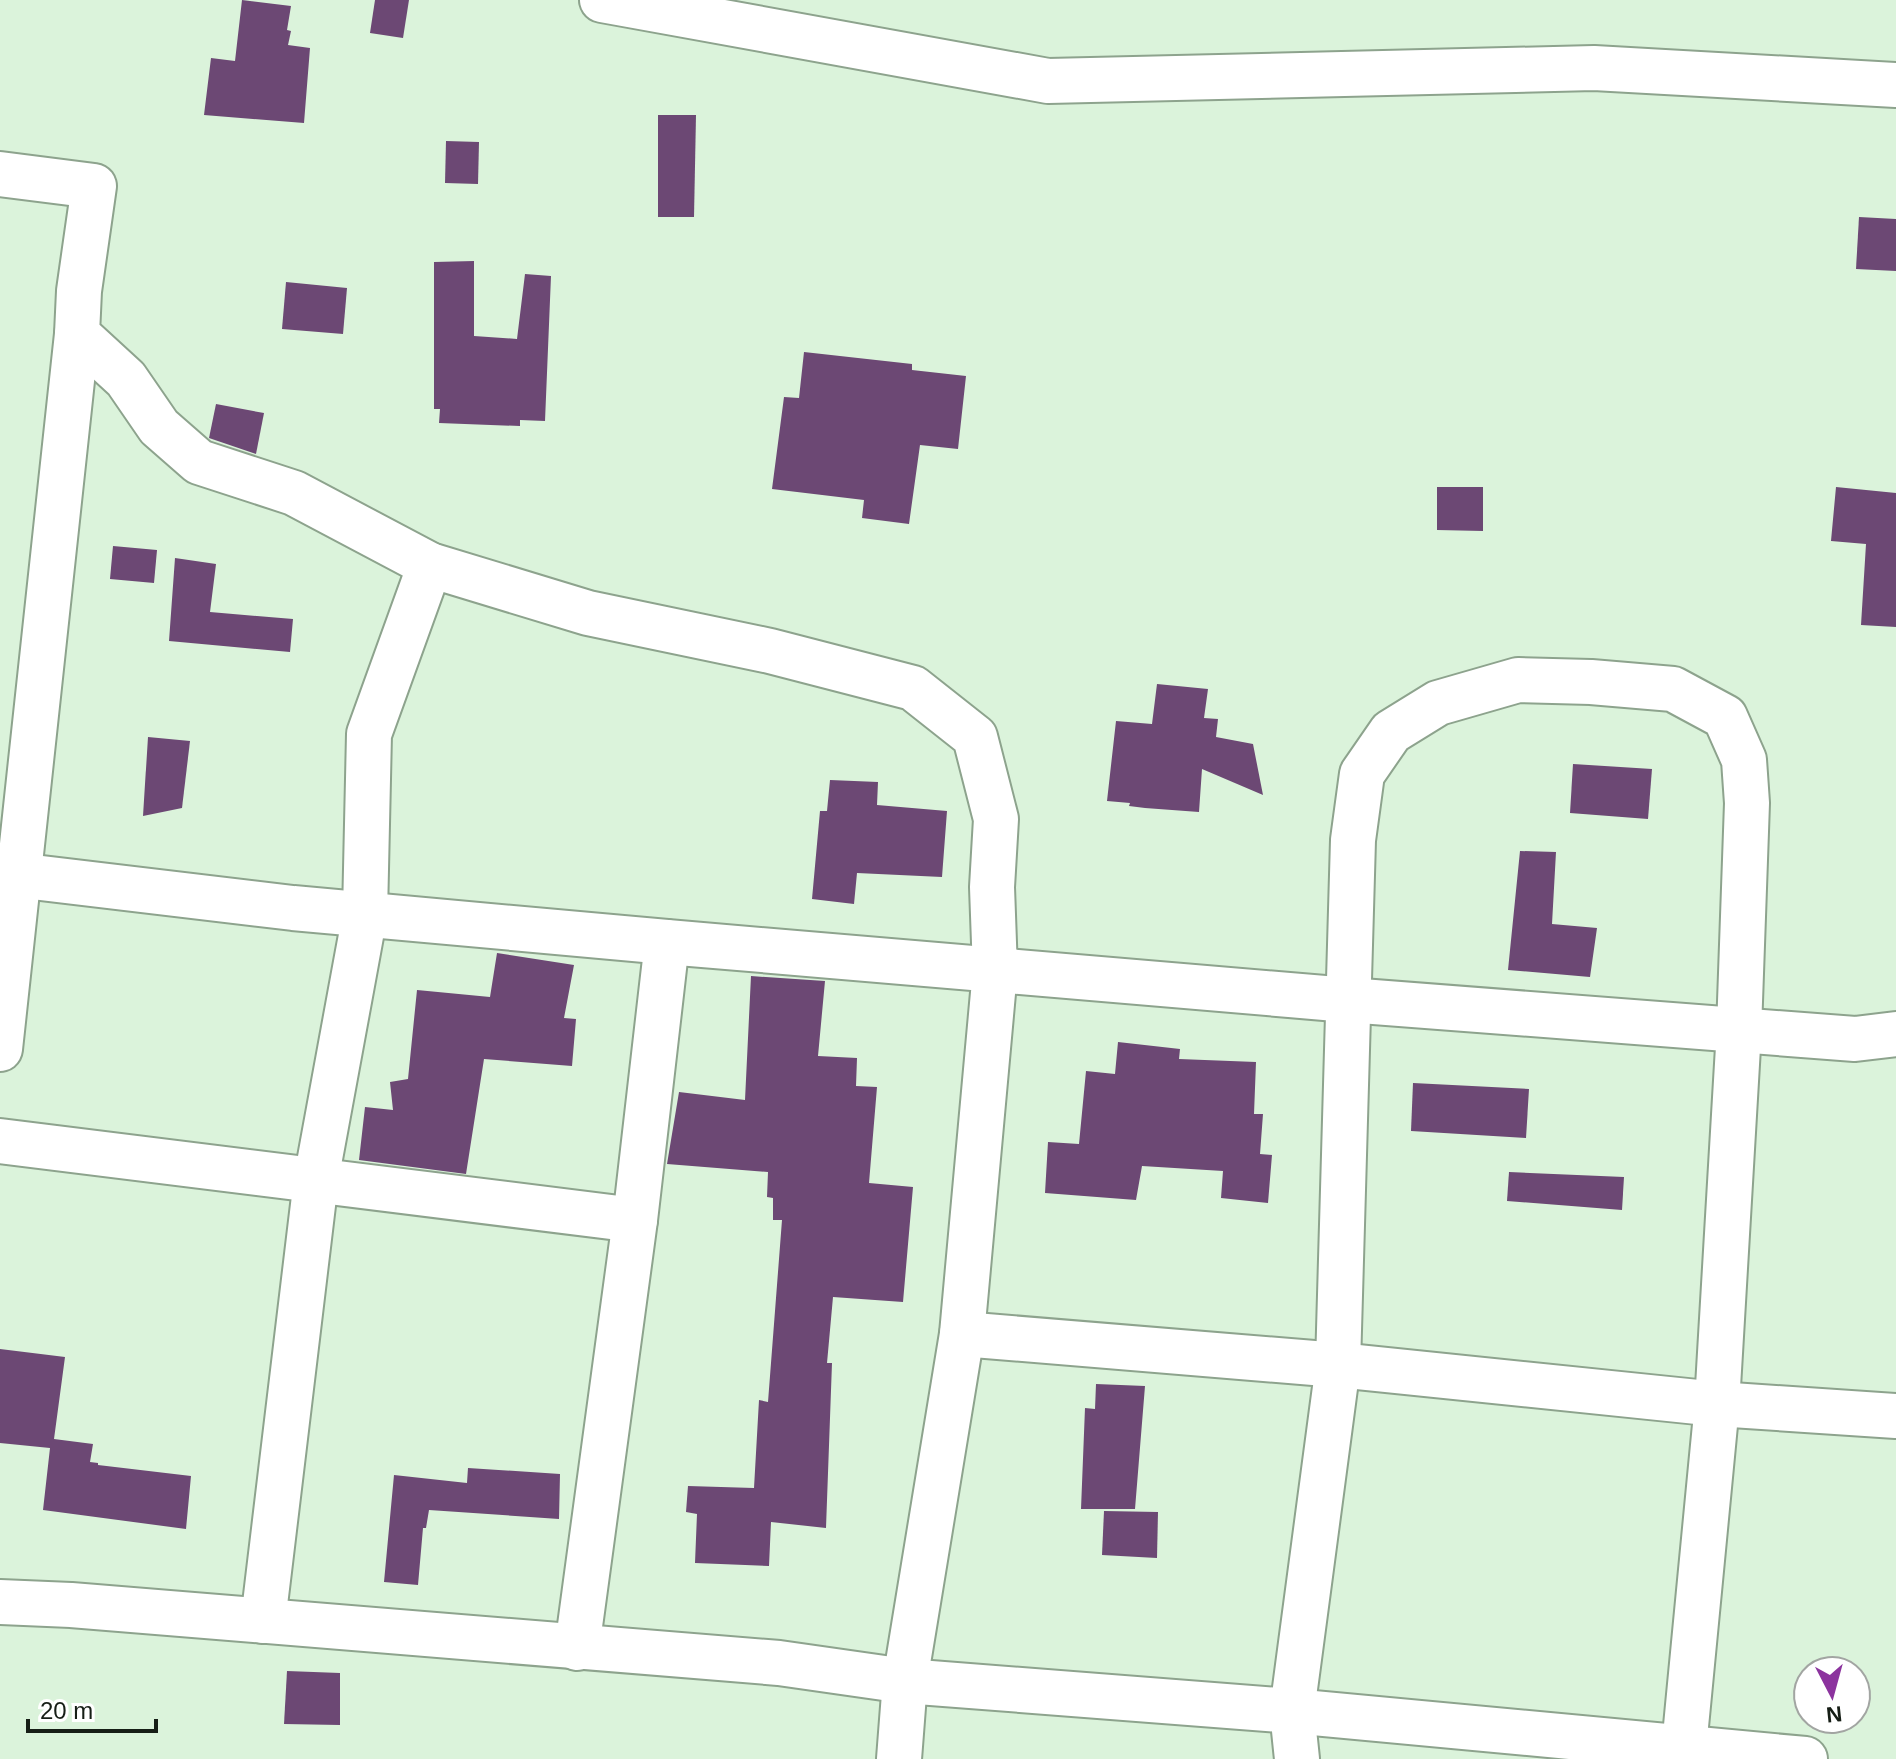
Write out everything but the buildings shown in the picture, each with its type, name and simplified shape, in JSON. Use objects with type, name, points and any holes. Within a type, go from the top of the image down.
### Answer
[{"type":"street","points":[[602,0],[1048,81],[1594,68],[1896,85]]},
{"type":"street","points":[[0,174],[94,186],[10,874],[0,1049]]},
{"type":"street","points":[[77,334],[126,379],[159,427],[199,462],[294,493],[430,565],[588,613],[770,651],[913,688],[975,737],[996,819],[992,887],[995,971],[962,1334],[905,1681],[899,1759]]},
{"type":"street","points":[[263,1621],[316,1180],[365,914],[369,734],[430,565]]},
{"type":"street","points":[[1297,1759],[1292,1711],[1338,1365],[1353,840],[1362,774],[1391,732],[1438,703],[1518,680],[1673,689],[1725,717],[1744,760],[1747,803],[1739,1030],[1717,1404],[1684,1747]]},
{"type":"street","points":[[10,874],[293,908],[995,971],[1855,1039],[1896,1034]]},
{"type":"street","points":[[577,1648],[635,1220],[667,942]]},
{"type":"street","points":[[0,1141],[635,1220]]},
{"type":"street","points":[[962,1334],[1338,1365],[1717,1404],[1896,1416]]},
{"type":"street","points":[[0,1602],[71,1605],[779,1663],[905,1681],[1292,1711],[1805,1759]]}]
